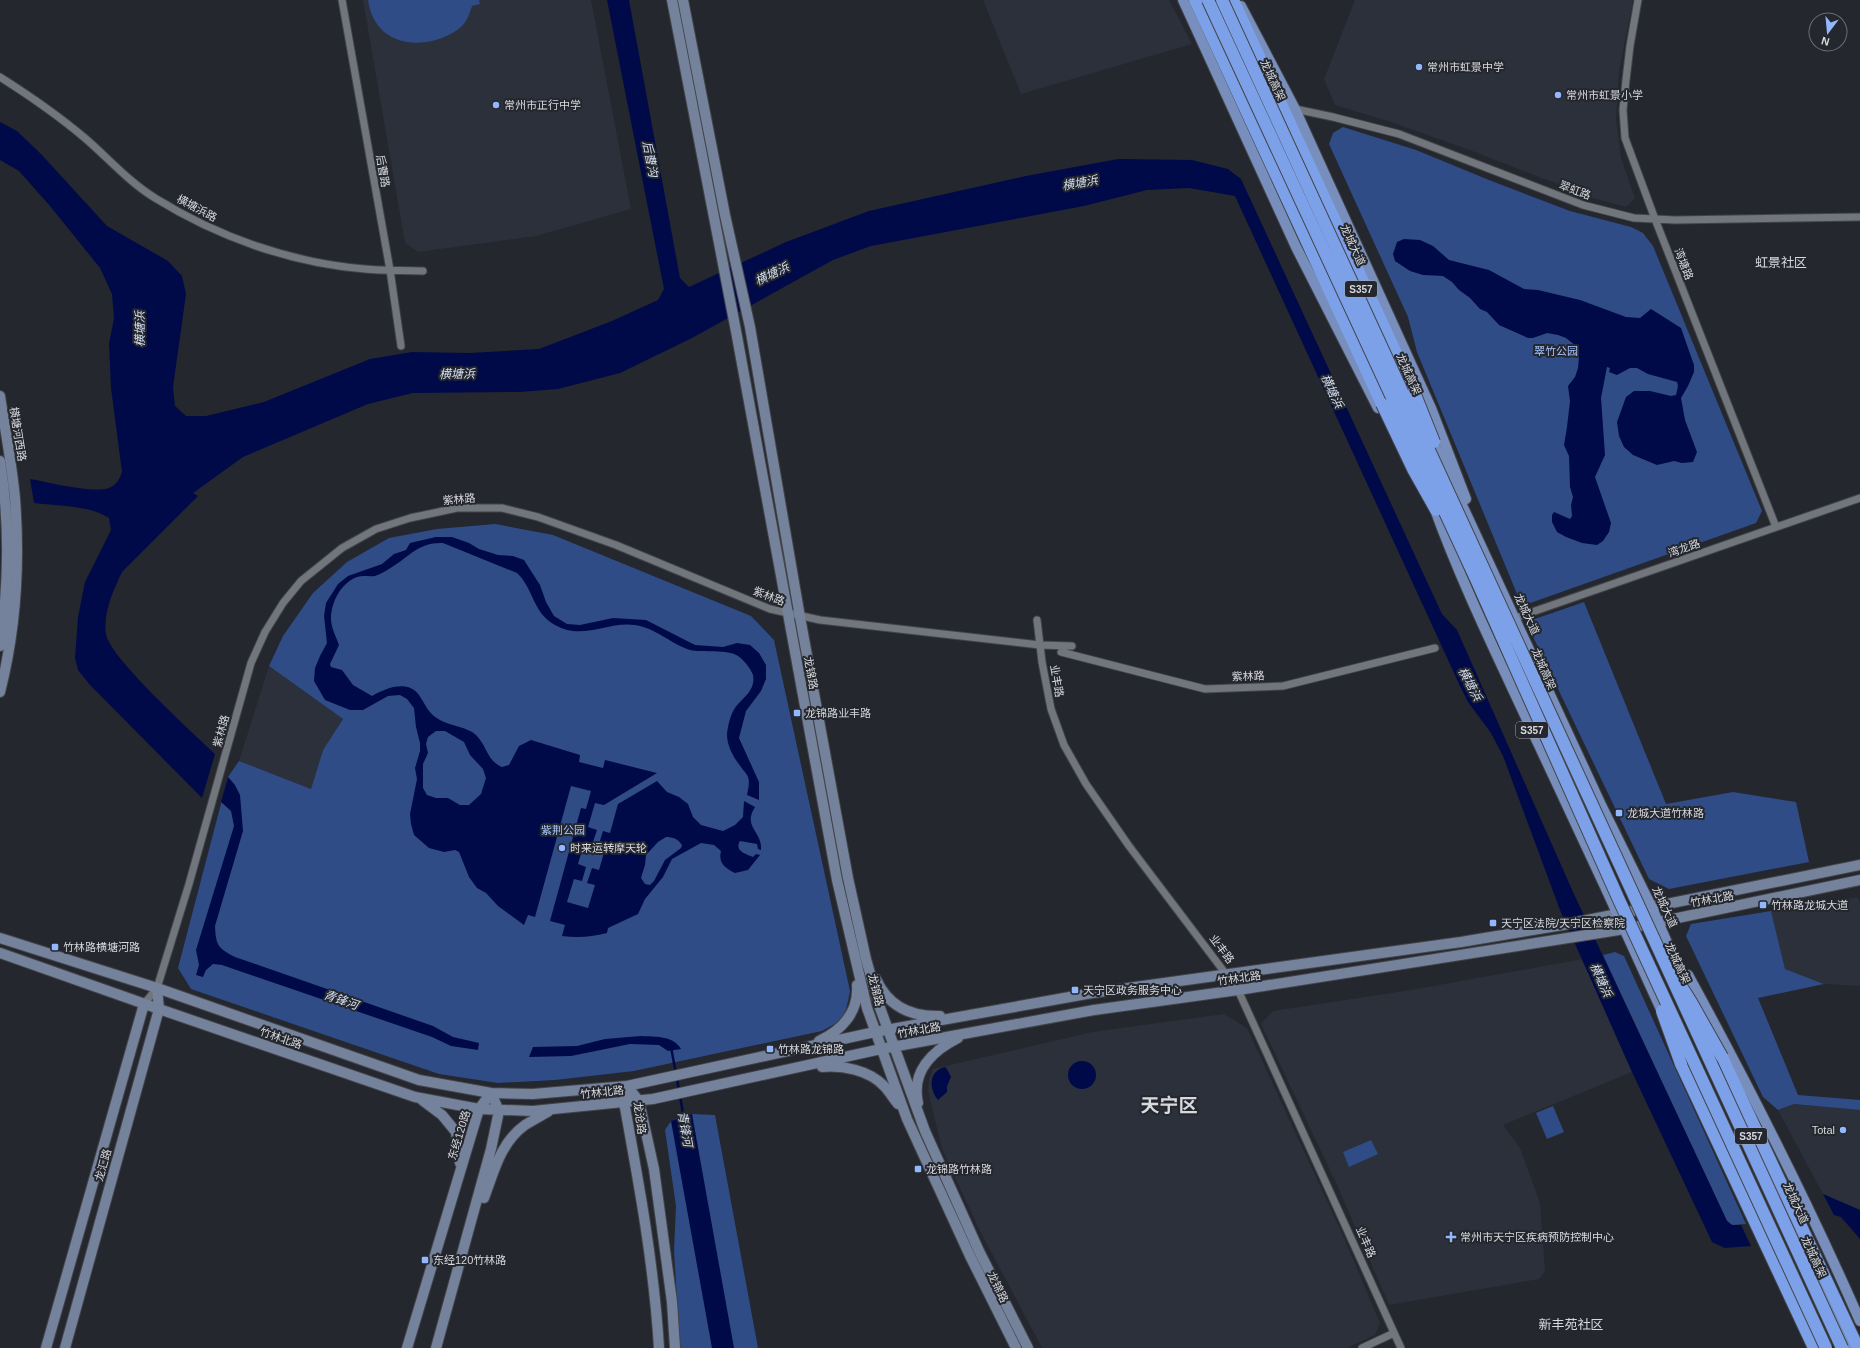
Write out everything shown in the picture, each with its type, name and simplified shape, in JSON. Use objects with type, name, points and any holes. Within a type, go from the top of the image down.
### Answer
[{"type":"highway","points":[[1194,0],[1413,469],[1476,579]]},
{"type":"highway","points":[[1208,0],[1476,579],[1638,942],[1826,1348]]},
{"type":"highway","name":"龙城高架","points":[[1222,0],[1490,573],[1658,953],[1842,1348]]},
{"type":"highway","points":[[1232,0],[1414,392],[1490,573]]},
{"type":"highway","points":[[1638,942],[1681,1064],[1814,1348]]},
{"type":"highway","points":[[1658,953],[1691,1002],[1722,1057],[1858,1348]]},
{"type":"main road","name":"龙锦路","points":[[672,0],[736,331],[837,880],[867,1008],[907,1119],[970,1256],[1016,1348]]},
{"type":"main road","name":"龙锦路","points":[[683,0],[725,215],[750,327],[800,617],[848,878],[866,959],[887,1030],[925,1130],[979,1251],[1028,1348]]},
{"type":"main road","points":[[1183,0],[1296,247],[1447,544]]},
{"type":"main road","name":"S357","points":[[1199,0],[1420,469],[1447,544],[1485,633],[1625,929],[1686,1064],[1787,1276],[1818,1348]]},
{"type":"main road","name":"龙城大道","points":[[1232,0],[1262,80],[1490,573],[1516,618],[1602,807],[1652,908],[1754,1143],[1851,1348]]},
{"type":"main road","points":[[1238,0],[1296,109],[1431,408],[1490,573]]},
{"type":"main road","name":"横塘河西路","points":[[0,396],[7,475]]},
{"type":"main road","name":"横塘河西路","points":[[0,462],[7,475]]},
{"type":"main road","points":[[0,692],[14,615],[17,548],[7,475]]},
{"type":"main road","points":[[0,646],[5,613],[10,498]]},
{"type":"main road","name":"竹林北路","points":[[0,938],[157,988],[419,1080],[491,1094],[533,1094],[627,1086],[875,1032],[1092,993],[1461,942],[1592,920],[1860,865]]},
{"type":"main road","name":"竹林北路","points":[[0,953],[415,1097],[479,1109],[499,1111],[533,1111],[639,1101],[692,1091],[881,1049],[1094,1010],[1238,990],[1625,929],[1860,880]]},
{"type":"main road","points":[[1658,921],[1722,1037],[1780,1150],[1857,1305],[1860,1321]]},
{"type":"main road","points":[[1625,929],[1677,1067],[1808,1348]]},
{"type":"main road","points":[[807,1047],[840,1029],[853,1012],[858,995],[855,957]]},
{"type":"main road","points":[[866,959],[879,986],[890,1002],[906,1011],[928,1016],[970,1015]]},
{"type":"main road","name":"龙汇路","points":[[65,1348],[159,1009],[157,988]]},
{"type":"main road","name":"龙汇路","points":[[46,1348],[144,1004]]},
{"type":"main road","points":[[925,1130],[916,1095],[918,1079],[925,1062],[939,1048],[974,1032]]},
{"type":"main road","points":[[790,1069],[833,1066],[862,1072],[884,1085],[907,1119]]},
{"type":"main road","points":[[377,1084],[425,1102],[442,1115],[456,1132],[460,1152],[461,1170]]},
{"type":"main road","name":"龙沧路","points":[[627,1086],[639,1101],[654,1169],[672,1302],[675,1348]]},
{"type":"main road","name":"龙沧路","points":[[627,1086],[624,1102],[643,1206],[656,1298],[659,1348]]},
{"type":"main road","points":[[436,1348],[491,1149],[499,1111],[491,1094]]},
{"type":"main road","name":"东经120路","points":[[407,1348],[479,1109],[491,1094]]},
{"type":"main road","points":[[458,1268],[498,1157],[507,1142],[524,1126],[552,1109]]},
{"type":"street","name":"后曹路","points":[[342,0],[402,346]]},
{"type":"street","name":"湾塘路","points":[[1638,0],[1630,46],[1623,110],[1625,138],[1655,219],[1776,527]]},
{"type":"street","name":"横塘浜路","points":[[0,77],[45,106],[86,139],[119,171],[154,198],[224,234],[270,251],[324,263],[366,269],[423,271]]},
{"type":"street","name":"翠虹路","points":[[1296,109],[1399,134],[1583,205],[1634,218],[1860,217]]},
{"type":"street","name":"湾龙路","points":[[1516,618],[1860,498]]},
{"type":"street","name":"紫林路","points":[[144,1004],[157,988],[189,884],[251,663],[265,632],[283,603],[300,581],[342,548],[376,529],[410,518],[457,508],[502,508],[538,517],[616,545],[770,609],[787,614],[800,617],[1040,645],[1072,646]]},
{"type":"street","name":"业丰路","points":[[1037,620],[1051,709],[1064,745],[1078,771],[1129,846],[1238,990],[1401,1348]]},
{"type":"street","name":"紫林路","points":[[1061,652],[1205,689],[1283,686],[1435,648]]},
{"type":"street","points":[[1362,1348],[1394,1333]]},
{"type":"shaded area","name":"常州市正行中学","points":[[363,0],[591,0],[631,209],[536,236],[418,252],[405,243]]},
{"type":"shaded area","points":[[983,0],[1169,0],[1192,44],[1021,94]]},
{"type":"shaded area","points":[[1355,0],[1633,0],[1619,71],[1616,119],[1621,158],[1635,198],[1626,207],[1593,198],[1475,152],[1391,122],[1335,105],[1324,79]]},
{"type":"shaded area","points":[[269,666],[343,719],[323,750],[311,789],[239,761]]},
{"type":"shaded area","points":[[1858,897],[1860,905],[1860,986],[1824,984],[1785,969],[1771,911]]},
{"type":"shaded area","points":[[1583,959],[1632,1072],[1503,1125],[1520,1148],[1540,1203],[1545,1271],[1539,1279],[1389,1305],[1337,1185],[1261,1024],[1273,1011],[1411,990]]},
{"type":"shaded area","points":[[1224,1014],[1247,1028],[1345,1240],[1380,1323],[1375,1335],[1347,1348],[1042,1348],[978,1227],[942,1149],[928,1091],[929,1079],[933,1069],[1092,1032]]},
{"type":"shaded area","points":[[1794,1104],[1860,1110],[1860,1210],[1823,1194],[1778,1110]]},
{"type":"green space","points":[[368,0],[479,0],[480,4],[472,6],[468,18],[463,25],[451,34],[436,40],[412,43],[401,41],[383,31],[376,23]]},
{"type":"green space","name":"翠竹公园","points":[[1343,127],[1416,150],[1570,211],[1631,227],[1643,233],[1653,246],[1762,511],[1756,523],[1522,606],[1417,352],[1408,317],[1329,144],[1333,133]]},
{"type":"green space","name":"紫荆公园","points":[[495,524],[553,535],[751,616],[774,640],[850,991],[847,1007],[840,1020],[822,1031],[634,1071],[555,1080],[498,1083],[439,1074],[191,989],[178,968],[228,777],[239,761],[311,789],[323,750],[343,719],[269,666],[283,636],[313,593],[347,562],[389,538],[437,529]]},
{"type":"green space","points":[[1584,602],[1666,804],[1733,792],[1796,802],[1809,862],[1669,889],[1649,879],[1526,622]]},
{"type":"green space","points":[[1771,911],[1785,969],[1824,984],[1758,998],[1798,1095],[1860,1100],[1860,1110],[1794,1104],[1778,1110],[1763,1097],[1686,936],[1691,924]]},
{"type":"green space","points":[[1615,952],[1624,956],[1746,1224],[1732,1225],[1727,1221],[1603,955]]},
{"type":"green space","points":[[1553,1106],[1564,1132],[1547,1139],[1536,1113]]},
{"type":"green space","points":[[692,1114],[715,1115],[758,1348],[680,1348],[674,1251],[676,1206],[665,1130],[671,1121]]},
{"type":"green space","points":[[1371,1140],[1378,1154],[1349,1167],[1343,1152]]},
{"type":"water","points":[[607,0],[629,0],[680,278],[689,287],[786,242],[869,211],[1026,176],[1118,159],[1192,160],[1228,169],[1241,179],[1442,614],[1457,630],[1573,892],[1727,1221],[1732,1225],[1741,1225],[1751,1246],[1725,1248],[1712,1242],[1632,1072],[1560,910],[1503,756],[1491,733],[1468,702],[1460,686],[1235,196],[1189,188],[1147,190],[1084,206],[871,246],[833,260],[692,338],[620,373],[558,389],[520,392],[413,393],[368,404],[243,457],[193,493],[198,496],[122,572],[112,594],[107,610],[105,626],[106,634],[111,645],[121,660],[172,713],[215,754],[202,798],[90,685],[78,670],[75,658],[78,617],[85,582],[111,530],[109,518],[83,508],[34,503],[30,479],[95,490],[113,486],[117,483],[122,472],[111,388],[109,344],[114,318],[112,294],[100,268],[50,206],[19,171],[0,160],[0,122],[17,131],[41,154],[107,226],[168,261],[182,276],[186,294],[173,387],[175,406],[186,416],[206,416],[264,402],[370,359],[412,352],[470,353],[539,349],[612,321],[658,300],[664,289]]},
{"type":"water","points":[[1404,239],[1420,240],[1433,246],[1449,260],[1489,270],[1524,289],[1538,290],[1580,300],[1626,317],[1640,318],[1651,309],[1681,328],[1694,365],[1694,372],[1681,398],[1685,420],[1697,452],[1693,462],[1682,463],[1674,461],[1657,465],[1633,455],[1624,447],[1619,436],[1617,422],[1626,397],[1634,391],[1650,391],[1671,396],[1676,395],[1678,386],[1677,382],[1648,374],[1637,368],[1630,368],[1617,375],[1609,372],[1610,368],[1607,367],[1601,398],[1605,455],[1595,477],[1611,523],[1609,532],[1603,541],[1597,545],[1582,543],[1557,532],[1552,522],[1552,515],[1554,512],[1570,519],[1572,516],[1571,505],[1573,497],[1570,487],[1569,456],[1564,445],[1570,401],[1568,386],[1575,377],[1578,368],[1579,357],[1576,346],[1566,338],[1558,335],[1547,333],[1533,338],[1528,338],[1499,325],[1487,312],[1480,309],[1470,298],[1443,276],[1423,275],[1410,271],[1395,261],[1393,254],[1397,242]]},
{"type":"water","points":[[436,537],[452,537],[469,543],[479,549],[498,555],[513,556],[524,560],[540,585],[546,602],[554,616],[567,624],[580,625],[613,618],[646,620],[695,645],[723,647],[737,643],[750,645],[759,653],[766,665],[766,679],[761,691],[746,711],[739,738],[759,782],[759,800],[747,795],[749,779],[733,756],[727,739],[732,714],[735,708],[748,694],[753,681],[751,670],[738,656],[721,652],[690,650],[650,629],[635,625],[615,626],[585,631],[565,629],[547,620],[537,607],[523,579],[517,573],[443,543],[435,543],[421,547],[392,567],[377,575],[359,576],[351,580],[338,594],[331,613],[332,626],[339,645],[330,664],[331,667],[342,670],[353,685],[372,696],[383,690],[396,686],[409,687],[419,695],[430,712],[436,718],[473,732],[483,744],[493,761],[502,767],[509,765],[519,746],[531,740],[580,755],[579,762],[603,768],[605,760],[657,773],[604,805],[595,803],[588,827],[597,830],[592,845],[584,843],[578,864],[586,867],[582,881],[574,879],[567,902],[588,908],[595,885],[587,883],[592,868],[599,870],[605,849],[598,847],[603,831],[610,833],[618,804],[657,781],[667,792],[679,797],[688,804],[693,817],[701,825],[723,831],[735,825],[743,817],[744,801],[755,807],[751,820],[761,844],[761,850],[758,849],[757,844],[740,841],[739,844],[742,852],[753,857],[756,854],[760,855],[748,870],[735,873],[731,871],[721,862],[721,851],[714,845],[701,843],[672,859],[663,877],[645,899],[638,914],[608,928],[607,933],[584,937],[562,936],[565,925],[550,921],[581,808],[586,809],[591,791],[571,786],[535,917],[528,915],[524,925],[498,906],[486,893],[477,888],[469,877],[459,852],[455,850],[444,852],[429,848],[414,835],[410,814],[417,779],[415,768],[420,751],[420,743],[416,727],[414,708],[407,699],[400,695],[388,696],[363,710],[350,710],[325,700],[314,681],[315,668],[327,643],[324,616],[326,603],[338,584],[348,576],[382,564],[394,554],[406,550],[410,543]],"holes":[[[436,731],[445,731],[464,742],[470,755],[483,769],[486,778],[481,794],[469,805],[460,805],[448,798],[436,798],[427,795],[423,788],[423,764],[428,753],[426,744],[428,737]],[[666,837],[677,840],[682,845],[681,848],[665,860],[654,881],[650,885],[645,884],[641,878],[646,855],[658,842]]]},
{"type":"water","points":[[228,777],[235,785],[240,795],[243,831],[215,926],[217,942],[221,949],[235,957],[433,1026],[453,1037],[479,1043],[478,1050],[451,1046],[432,1037],[222,965],[213,964],[206,970],[203,977],[196,975],[199,965],[196,950],[234,826],[231,811],[221,802]]},
{"type":"water","points":[[641,1036],[669,1039],[678,1044],[681,1049],[668,1051],[659,1045],[630,1044],[571,1056],[529,1057],[533,1047],[577,1046],[605,1039]]},
{"type":"water","points":[[1082,1061],[1092,1065],[1096,1075],[1092,1085],[1082,1089],[1072,1085],[1068,1075],[1072,1065]]},
{"type":"water","points":[[945,1067],[951,1077],[947,1086],[947,1092],[938,1100],[933,1091],[933,1076],[939,1069]]},
{"type":"water","points":[[692,1114],[734,1348],[712,1348],[671,1121]]},
{"type":"water","points":[[1823,1194],[1860,1210],[1860,1239],[1841,1217],[1834,1215]]},
{"type":"waterway","name":"青锋河","points":[[671,1047],[676,1074]]},
{"type":"waterway","name":"青锋河","points":[[677,1079],[679,1091]]},
{"type":"waterway","name":"青锋河","points":[[680,1096],[684,1119]]},
{"type":"place","name":"常州市虹景中学","points":[[1419,67]]},
{"type":"place","name":"常州市虹景小学","points":[[1558,95]]},
{"type":"place","name":"常州市正行中学","points":[[496,105]]},
{"type":"place","name":"龙锦路业丰路","points":[[797,713]]},
{"type":"place","name":"龙城大道竹林路","points":[[1619,813]]},
{"type":"place","name":"时来运转摩天轮","points":[[562,848]]},
{"type":"place","name":"竹林路龙城大道","points":[[1763,905]]},
{"type":"place","name":"天宁区法院/天宁区检察院","points":[[1493,923]]},
{"type":"place","name":"竹林路横塘河路","points":[[55,947]]},
{"type":"place","name":"天宁区政务服务中心","points":[[1075,990]]},
{"type":"place","name":"竹林路龙锦路","points":[[770,1049]]},
{"type":"place","name":"Total","points":[[1843,1130]]},
{"type":"place","name":"龙锦路竹林路","points":[[918,1169]]},
{"type":"place","name":"常州市天宁区疾病预防控制中心","points":[[1451,1237]]},
{"type":"place","name":"东经120竹林路","points":[[425,1260]]},
{"type":"district","name":"虹景社区","points":[[1781,262]]},
{"type":"district","name":"天宁区","points":[[1169,1105]]},
{"type":"district","name":"新丰苑社区","points":[[1571,1324]]},
{"type":"water label","name":"后曹沟","points":[[650,159]]},
{"type":"water label","name":"横塘浜","points":[[1080,183]]},
{"type":"water label","name":"横塘浜","points":[[772,274]]},
{"type":"water label","name":"横塘浜","points":[[140,329]]},
{"type":"water label","name":"横塘浜","points":[[457,374]]},
{"type":"water label","name":"横塘浜","points":[[1332,391]]},
{"type":"water label","name":"横塘浜","points":[[1470,684]]},
{"type":"water label","name":"横塘浜","points":[[1601,980]]}]
